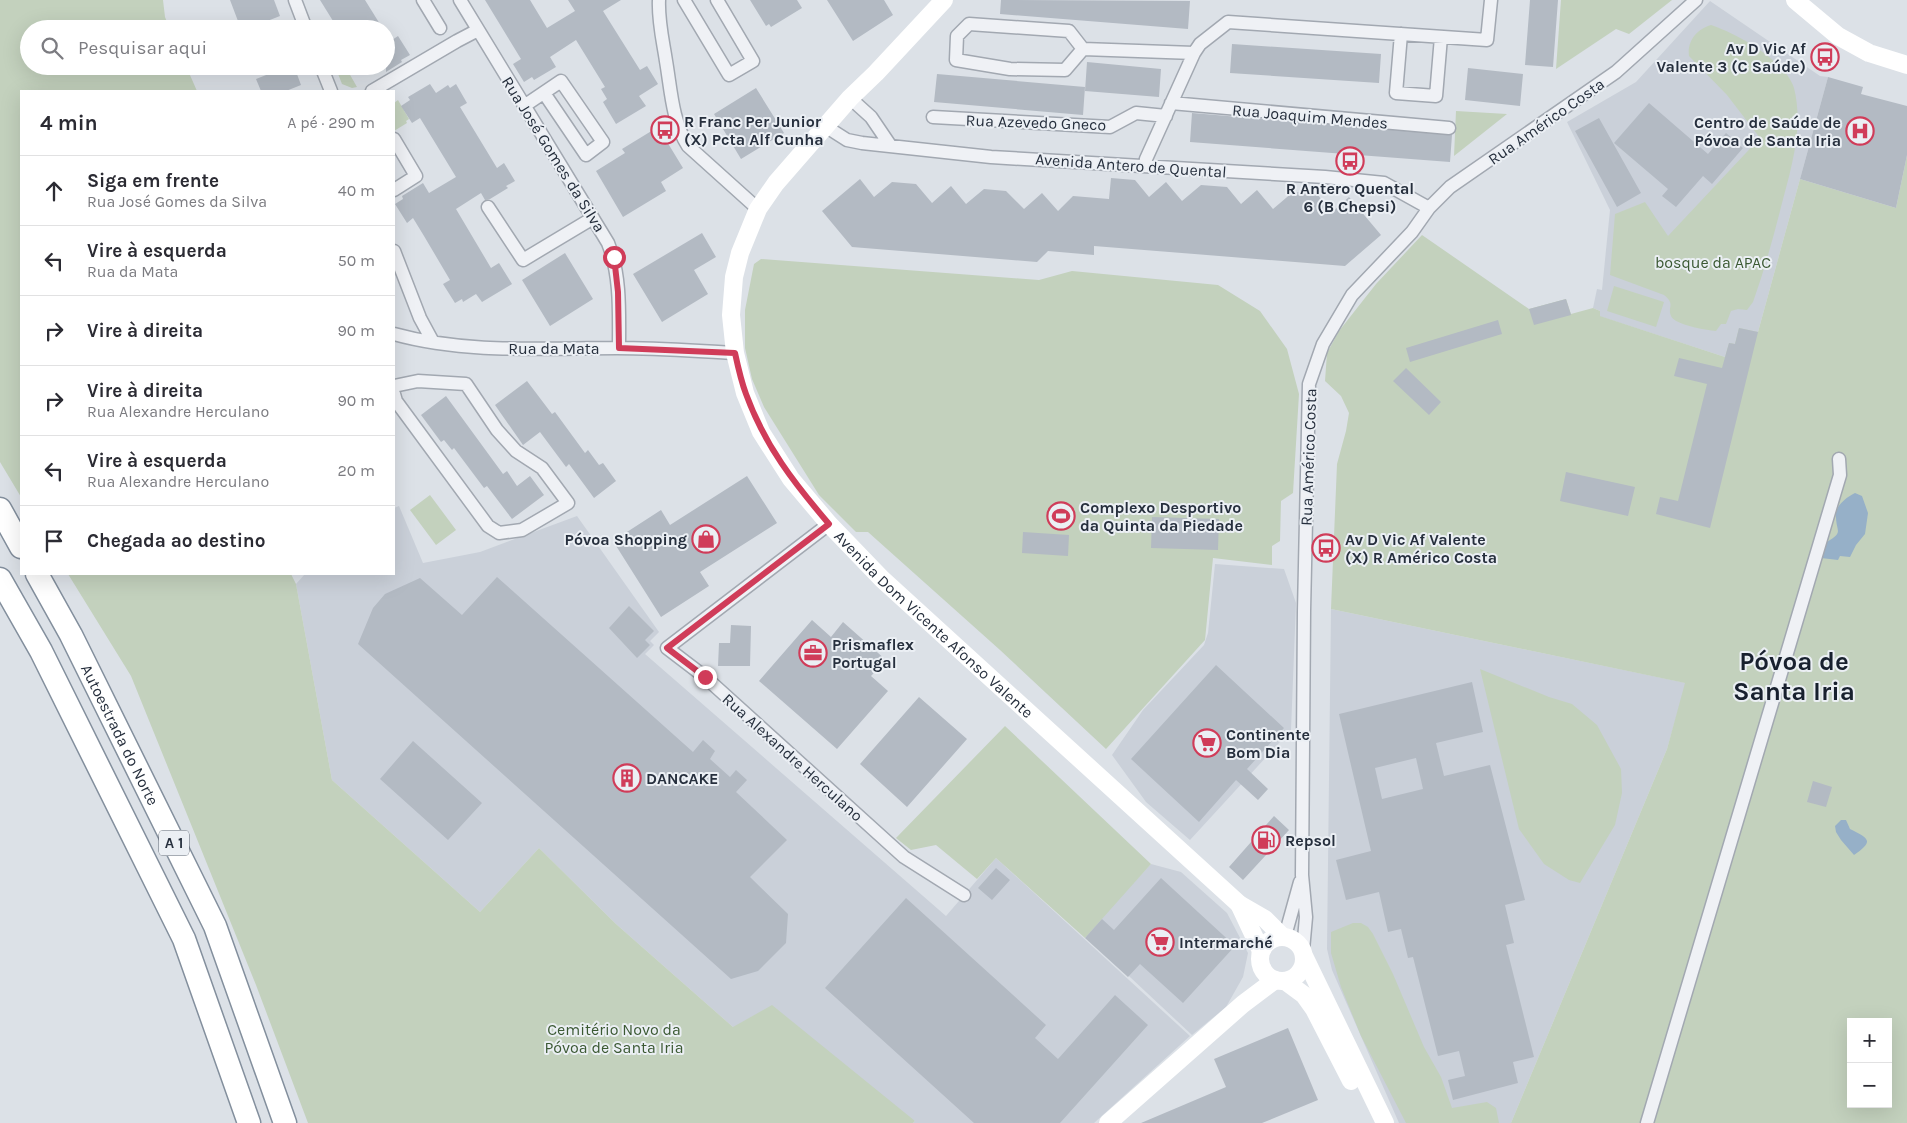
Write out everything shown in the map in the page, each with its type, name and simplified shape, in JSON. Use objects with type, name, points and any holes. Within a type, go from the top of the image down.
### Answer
[{"type":"highway","points":[[0,509],[20,545]]},
{"type":"highway","name":"Autoestrada do Norte","points":[[37,575],[71,635],[215,926],[285,1123]]},
{"type":"highway","name":"A 1","points":[[0,579],[41,651],[184,940],[249,1123]]},
{"type":"street","points":[[295,0],[303,20]]},
{"type":"street","points":[[423,0],[440,28]]},
{"type":"street","name":"Rua José Gomes da Silva","points":[[460,0],[608,242],[614,257],[618,292],[619,348]]},
{"type":"street","points":[[659,0],[660,21],[673,106],[681,135],[688,146],[758,209]]},
{"type":"street","points":[[684,0],[729,75],[753,61],[717,0]]},
{"type":"street","name":"Avenida Dom Vicente Afonso Valente","points":[[944,0],[824,126],[795,160],[758,209],[740,253],[734,277],[731,315],[735,353],[745,393],[762,432],[790,479],[829,524],[888,584],[1239,904],[1265,919],[1284,936]]},
{"type":"street","points":[[1144,166],[1194,53],[1200,44],[1228,22],[1487,40],[1491,0]]},
{"type":"street","name":"Rua Américo Costa","points":[[1302,875],[1304,611],[1309,384],[1323,344],[1352,295],[1412,232],[1429,208],[1450,187],[1616,72],[1696,0]]},
{"type":"street","points":[[1796,0],[1838,36],[1869,53],[1907,64]]},
{"type":"street","points":[[969,24],[1070,31],[1083,49],[1065,70],[1010,69],[956,60],[957,36],[969,24]]},
{"type":"street","points":[[374,90],[478,30]]},
{"type":"street","points":[[1401,34],[1396,93],[1436,96],[1441,37]]},
{"type":"street","points":[[1083,49],[1194,53]]},
{"type":"street","points":[[324,75],[330,90]]},
{"type":"street","points":[[524,106],[561,81],[603,142],[586,154],[544,93]]},
{"type":"street","points":[[850,98],[871,117],[890,145]]},
{"type":"street","name":"Rua Joaquim Mendes","points":[[1171,103],[1448,128]]},
{"type":"street","name":"Rua Azevedo Gneco","points":[[933,117],[1110,127],[1136,113],[1166,116]]},
{"type":"street","name":"Avenida Antero de Quental","points":[[824,126],[846,140],[862,143],[991,157],[1325,177],[1384,183],[1429,208]]},
{"type":"street","points":[[395,141],[416,176],[395,189]]},
{"type":"street","points":[[488,207],[523,260],[593,218]]},
{"type":"street","points":[[395,254],[420,318],[433,342]]},
{"type":"street","name":"Rua da Mata","points":[[395,334],[433,342],[510,349],[619,348],[735,353]]},
{"type":"street","points":[[395,386],[418,381],[466,384],[497,430],[516,451],[542,468],[568,503],[522,530],[499,534],[488,526],[401,408],[395,396]]},
{"type":"street","points":[[1647,1123],[1840,475],[1839,459]]},
{"type":"street","name":"Rua Alexandre Herculano","points":[[829,524],[667,648],[705,677],[904,857],[964,895]]},
{"type":"street","points":[[1284,936],[1302,875]]},
{"type":"street","points":[[1108,1123],[1243,1004],[1280,981],[1291,980],[1301,971],[1306,917],[1302,875]]},
{"type":"street","name":"Avenida Dom Vicente Afonso Valente","points":[[1239,904],[1261,958]]},
{"type":"street","points":[[1243,1004],[1269,940],[1284,936],[1296,940],[1385,1123]]},
{"type":"street","points":[[1261,958],[1269,977],[1304,995],[1314,1009],[1372,1123]]},
{"type":"shaded area","points":[[1710,1],[1820,76],[1828,77],[1758,332],[1735,344],[1725,357],[1599,316],[1600,311],[1593,308],[1597,289],[1602,290],[1610,210],[1567,122],[1636,82]]},
{"type":"shaded area","points":[[399,506],[423,563],[480,552],[577,516],[659,632],[650,641],[654,645],[645,654],[946,916],[996,858],[1190,1036],[1094,1123],[913,1123],[915,1121],[733,1027],[616,924],[539,848],[480,912],[332,780],[296,584],[304,575],[395,575],[395,508]]},
{"type":"shaded area","points":[[1215,564],[1284,569],[1296,603],[1291,730],[1190,840],[1146,802],[1112,755],[1143,710],[1204,645],[1208,633]]},
{"type":"shaded area","points":[[1331,609],[1686,683],[1667,749],[1511,1123],[1399,1123],[1332,970],[1327,949]]},
{"type":"shaded area","points":[[1151,864],[1181,872],[1227,913],[1248,953],[1243,977],[1226,1007],[1192,1035],[1085,935]]},
{"type":"green space","points":[[0,0],[163,0],[166,20],[20,20],[20,75],[190,75],[197,90],[20,90],[20,495],[0,462]]},
{"type":"green space","points":[[1561,0],[1672,0],[1629,34],[1616,29],[1556,69]]},
{"type":"green space","name":"bosque da APAC","points":[[1711,25],[1746,41],[1771,58],[1781,68],[1794,88],[1798,118],[1789,178],[1753,302],[1747,310],[1738,309],[1731,311],[1726,324],[1721,324],[1716,331],[1678,322],[1671,316],[1670,301],[1664,295],[1610,275],[1615,214],[1645,202],[1668,236],[1760,138],[1727,95],[1689,56],[1691,41],[1694,36],[1701,29]]},
{"type":"green space","points":[[338,75],[350,75],[357,87],[352,88],[342,84]]},
{"type":"green space","points":[[398,100],[409,119],[406,121],[407,123],[395,130],[395,102]]},
{"type":"green space","points":[[1456,111],[1507,114],[1454,156]]},
{"type":"green space","points":[[1907,155],[1907,1123],[1511,1123],[1667,749],[1685,683],[1331,609],[1337,464],[1349,413],[1341,396],[1325,381],[1327,353],[1339,331],[1376,284],[1422,235],[1529,309],[1566,299],[1571,314],[1593,308],[1600,311],[1600,316],[1725,357],[1729,343],[1735,344],[1739,328],[1758,332],[1800,179],[1896,208]]},
{"type":"green space","name":"Complexo Desportivo da Quinta da Piedade","points":[[761,259],[1039,280],[1072,271],[1218,285],[1260,311],[1287,349],[1299,394],[1293,493],[1281,501],[1280,541],[1272,546],[1272,565],[1213,558],[1205,640],[1106,749],[1000,650],[868,532],[856,532],[819,495],[764,407],[752,379],[745,348],[745,310],[754,264]]},
{"type":"green space","points":[[1614,286],[1664,302],[1656,327],[1607,311]]},
{"type":"green space","points":[[430,495],[456,530],[436,545],[410,510]]},
{"type":"green space","name":"Cemitério Novo da Póvoa de Santa Iria","points":[[69,575],[292,575],[296,584],[332,780],[480,912],[539,848],[616,924],[733,1027],[772,1005],[915,1121],[913,1123],[308,1123],[256,985],[131,676]]},
{"type":"green space","points":[[1480,669],[1549,697],[1572,704],[1597,725],[1621,769],[1622,793],[1615,825],[1580,883],[1569,880],[1544,864],[1519,829]]},
{"type":"green space","points":[[1005,726],[1151,864],[1085,938],[996,858],[977,879],[936,845],[911,850],[896,838]]},
{"type":"green space","points":[[1353,923],[1361,923],[1368,927],[1373,934],[1393,974],[1424,1047],[1441,1077],[1452,1108],[1487,1102],[1496,1108],[1499,1123],[1406,1123],[1361,1036],[1341,987],[1331,953],[1331,932]]},
{"type":"water","points":[[1855,493],[1862,496],[1868,513],[1865,534],[1856,545],[1850,557],[1840,556],[1838,560],[1821,558],[1827,542],[1838,532],[1836,514],[1838,507],[1844,500]]},
{"type":"water","points":[[1841,820],[1846,820],[1850,829],[1867,840],[1865,846],[1854,855],[1836,832],[1835,826]]},
{"type":"building","points":[[230,0],[274,0],[280,16],[270,20],[238,20]]},
{"type":"building","points":[[320,0],[365,0],[377,20],[332,20]]},
{"type":"building","points":[[485,0],[530,0],[547,28],[575,11],[568,0],[621,0],[603,11],[640,70],[647,66],[658,84],[639,96],[646,106],[616,124],[603,102],[607,99],[601,89],[605,87],[576,40],[550,57],[556,67],[534,80],[532,77],[524,82],[513,64],[521,59]]},
{"type":"building","points":[[750,0],[797,0],[802,8],[771,27],[769,24],[766,26]]},
{"type":"building","points":[[827,0],[884,0],[893,15],[853,41]]},
{"type":"building","points":[[1001,0],[1190,1],[1188,29],[1000,14]]},
{"type":"building","points":[[1530,0],[1558,0],[1553,67],[1525,65]]},
{"type":"building","points":[[398,36],[410,55],[395,66],[395,38]]},
{"type":"building","points":[[1232,44],[1381,54],[1379,83],[1230,73]]},
{"type":"building","points":[[1087,62],[1161,69],[1159,97],[1085,91]]},
{"type":"building","points":[[1468,68],[1523,74],[1520,106],[1465,100]]},
{"type":"building","points":[[937,74],[1085,87],[1083,115],[934,102]]},
{"type":"building","points":[[266,75],[297,75],[301,85],[288,90],[261,90],[256,79]]},
{"type":"building","name":"Centro de Saúde de Póvoa de Santa Iria","points":[[1828,77],[1863,87],[1861,94],[1907,106],[1907,155],[1896,208],[1800,179]]},
{"type":"building","points":[[430,84],[436,93],[448,85],[450,88],[456,84],[467,103],[460,107],[497,168],[504,163],[515,181],[506,186],[508,188],[490,199],[485,200],[481,193],[456,209],[491,268],[499,263],[512,284],[482,302],[476,294],[463,302],[462,299],[455,303],[443,284],[450,280],[424,236],[413,218],[407,223],[395,204],[403,199],[402,196],[423,183],[429,193],[456,177],[420,118],[412,123],[401,106],[410,100],[408,97]]},
{"type":"building","points":[[756,88],[784,133],[741,159],[714,114]]},
{"type":"building","points":[[1649,103],[1708,154],[1726,133],[1743,148],[1712,184],[1703,176],[1676,207],[1662,196],[1668,189],[1614,143]]},
{"type":"building","points":[[1192,113],[1452,135],[1450,162],[1190,142]]},
{"type":"building","points":[[1599,118],[1641,193],[1617,207],[1575,131]]},
{"type":"building","points":[[658,127],[683,168],[661,182],[666,191],[623,217],[596,171],[625,153],[622,149]]},
{"type":"building","points":[[1111,178],[1135,180],[1149,197],[1166,182],[1182,201],[1201,185],[1227,187],[1241,204],[1257,190],[1273,209],[1293,192],[1317,194],[1332,212],[1349,197],[1381,235],[1345,266],[1094,246],[1094,255],[1048,251],[1037,262],[852,247],[822,211],[860,179],[874,197],[892,182],[916,184],[932,203],[951,186],[966,204],[984,189],[1006,191],[1024,209],[1042,193],[1058,211],[1073,196],[1109,199]]},
{"type":"building","points":[[702,233],[716,257],[694,270],[708,294],[662,322],[633,274]]},
{"type":"building","points":[[565,253],[593,299],[550,326],[522,280]]},
{"type":"building","points":[[1566,299],[1571,315],[1534,325],[1529,309]]},
{"type":"building","points":[[1498,320],[1502,334],[1410,362],[1406,348]]},
{"type":"building","points":[[1739,328],[1758,332],[1710,528],[1656,514],[1660,497],[1678,501],[1707,384],[1674,376],[1679,358],[1722,368],[1729,343],[1735,344]]},
{"type":"building","points":[[1406,368],[1441,402],[1429,415],[1393,381]]},
{"type":"building","points":[[527,381],[552,414],[555,412],[585,453],[588,450],[599,465],[603,463],[616,481],[594,498],[569,464],[566,467],[540,432],[523,445],[495,405]]},
{"type":"building","points":[[446,396],[503,474],[507,471],[517,486],[530,476],[544,495],[512,519],[487,486],[484,488],[454,448],[452,450],[444,440],[441,442],[421,415]]},
{"type":"building","points":[[1566,472],[1635,487],[1628,516],[1560,501]]},
{"type":"building","points":[[747,476],[777,523],[700,572],[709,586],[661,617],[613,541],[661,510],[670,525]]},
{"type":"building","points":[[1152,517],[1219,519],[1218,550],[1151,548]]},
{"type":"building","points":[[1023,532],[1069,535],[1068,556],[1022,553]]},
{"type":"building","name":"DANCAKE","points":[[497,577],[693,752],[703,740],[715,751],[710,759],[730,777],[736,770],[747,780],[736,792],[787,840],[750,877],[788,914],[786,943],[758,971],[731,979],[358,644],[373,608],[385,594],[420,578],[462,615]]},
{"type":"building","points":[[629,606],[654,631],[645,640],[650,645],[637,658],[609,628]]},
{"type":"building","points":[[812,620],[831,637],[843,622],[886,660],[871,676],[888,691],[837,749],[759,681]]},
{"type":"building","points":[[731,625],[751,626],[750,666],[718,666],[719,643],[730,643]]},
{"type":"building","name":"Continente Bom Dia","points":[[1216,665],[1284,728],[1247,769],[1268,789],[1258,800],[1236,780],[1199,822],[1131,759]]},
{"type":"building","points":[[1472,682],[1483,732],[1436,743],[1444,776],[1490,765],[1525,900],[1505,905],[1514,943],[1506,945],[1534,1057],[1513,1062],[1518,1083],[1453,1100],[1448,1080],[1465,1076],[1459,1051],[1438,1056],[1413,957],[1408,958],[1401,929],[1388,932],[1379,892],[1346,900],[1336,860],[1371,851],[1339,714]],"holes":[[[1416,758],[1423,789],[1382,799],[1375,768]]]},
{"type":"building","points":[[919,697],[967,739],[907,807],[860,764]]},
{"type":"building","points":[[413,741],[482,803],[448,840],[380,779]]},
{"type":"building","points":[[1813,781],[1832,787],[1826,807],[1807,802]]},
{"type":"building","points":[[1274,816],[1289,830],[1243,880],[1229,867]]},
{"type":"building","points":[[996,868],[1010,880],[992,900],[978,888]]},
{"type":"building","name":"Intermarché","points":[[1161,878],[1235,946],[1183,1003],[1140,964],[1128,977],[1085,938],[1102,919],[1114,930]]},
{"type":"building","points":[[906,898],[1046,1025],[1035,1038],[1058,1059],[1115,995],[1148,1025],[1060,1123],[974,1123],[825,988]]},
{"type":"building","points":[[1288,1028],[1318,1100],[1262,1123],[1141,1123],[1226,1087],[1214,1059]]},
{"type":"place","name":"Av D Vic Af Valente 3 (C Saúde)","points":[[1825,57]]},
{"type":"place","name":"R Franc Per Junior (X) Pcta Alf Cunha","points":[[665,130]]},
{"type":"place","name":"Centro de Saúde de Póvoa de Santa Iria","points":[[1860,131]]},
{"type":"place","name":"R Antero Quental 6 (B Chepsi)","points":[[1350,161]]},
{"type":"place","name":"Complexo Desportivo da Quinta da Piedade","points":[[1061,516]]},
{"type":"place","name":"Póvoa Shopping","points":[[706,539]]},
{"type":"place","name":"Av D Vic Af Valente (X) R Américo Costa","points":[[1326,548]]},
{"type":"place","name":"Prismaflex Portugal","points":[[813,653]]},
{"type":"place","name":"Continente Bom Dia","points":[[1207,743]]},
{"type":"place","name":"DANCAKE","points":[[627,778]]},
{"type":"place","name":"Repsol","points":[[1266,840]]},
{"type":"place","name":"Intermarché","points":[[1160,942]]},
{"type":"district","name":"Póvoa de Santa Iria","points":[[1794,676]]},
{"type":"route","points":[[614,257],[617,272],[619,348],[735,353],[745,393],[762,432],[790,479],[829,524],[667,648],[705,677]]}]
